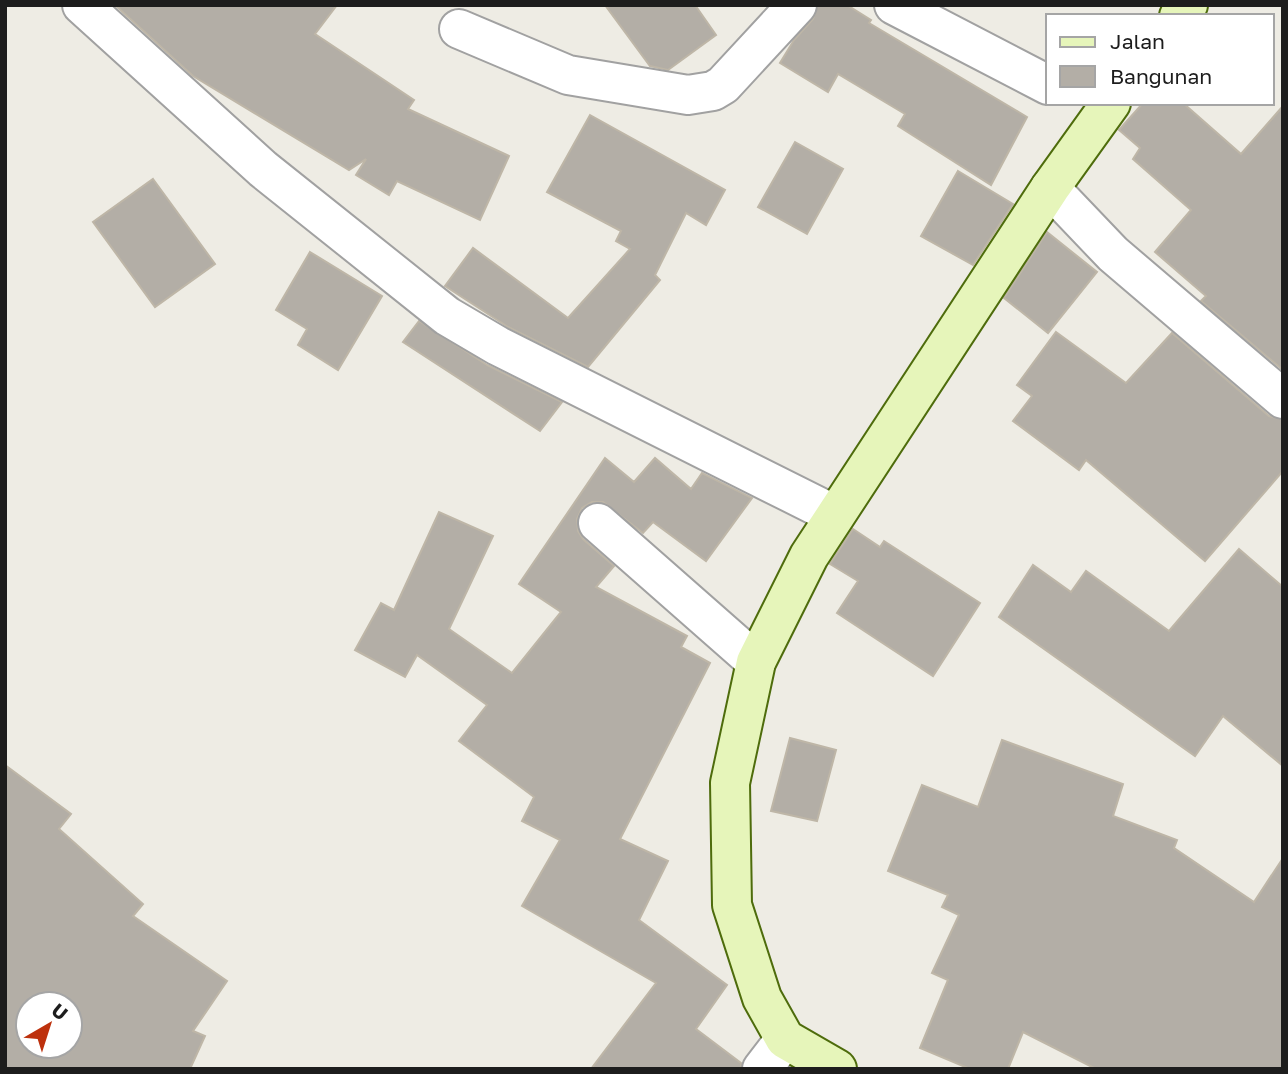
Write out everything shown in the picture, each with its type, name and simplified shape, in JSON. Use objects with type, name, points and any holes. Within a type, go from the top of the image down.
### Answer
[{"type":"street","points":[[82,5],[262,169],[463,327],[835,515]]},
{"type":"street","points":[[459,29],[568,75],[688,95],[713,91],[723,85],[797,5]]},
{"type":"street","points":[[894,5],[1046,84]]},
{"type":"street","points":[[837,1069],[785,1039],[762,998],[732,905],[730,783],[756,662],[809,556],[1050,188],[1099,107]]},
{"type":"street","points":[[1050,188],[1113,254],[1283,399]]},
{"type":"street","points":[[598,523],[756,662]]},
{"type":"street","points":[[762,1069],[785,1039]]},
{"type":"building","points":[[115,5],[337,5],[315,34],[414,100],[408,109],[509,156],[480,220],[397,181],[389,195],[356,175],[366,159],[349,170],[193,76]]},
{"type":"building","points":[[605,5],[695,5],[716,35],[668,70],[650,66]]},
{"type":"building","points":[[818,5],[847,5],[871,20],[869,23],[1027,117],[991,185],[898,126],[905,114],[838,74],[828,92],[780,63],[794,40],[813,19]]},
{"type":"building","points":[[1141,105],[1185,105],[1241,154],[1283,106],[1283,370],[1201,301],[1206,296],[1155,252],[1191,210],[1133,159],[1140,148],[1119,130]]},
{"type":"building","points":[[590,115],[725,190],[706,225],[686,213],[655,275],[660,280],[588,367],[508,327],[445,286],[473,248],[568,318],[630,249],[616,241],[621,231],[547,192]]},
{"type":"building","points":[[795,142],[843,169],[807,234],[758,207]]},
{"type":"building","points":[[958,171],[1013,204],[973,265],[921,236]]},
{"type":"building","points":[[153,179],[215,264],[155,307],[93,222]]},
{"type":"building","points":[[1047,232],[1097,272],[1048,333],[1004,298]]},
{"type":"building","points":[[310,252],[382,296],[338,370],[298,345],[307,329],[276,310]]},
{"type":"building","points":[[419,321],[487,365],[562,402],[540,431],[403,342]]},
{"type":"building","points":[[1056,332],[1126,383],[1172,333],[1269,416],[1283,420],[1283,471],[1205,561],[1086,460],[1079,470],[1013,421],[1032,396],[1017,385]]},
{"type":"building","points":[[605,458],[634,482],[655,458],[691,489],[702,473],[752,498],[706,561],[653,522],[643,533],[603,502],[592,502],[582,508],[577,519],[578,531],[583,539],[614,566],[596,587],[687,636],[681,647],[710,663],[620,839],[668,861],[639,920],[727,985],[696,1029],[741,1063],[741,1069],[591,1069],[656,983],[522,906],[560,840],[522,821],[534,797],[459,741],[487,705],[417,655],[405,677],[355,650],[381,603],[394,610],[439,512],[493,536],[449,629],[512,673],[561,612],[519,584]]},
{"type":"building","points":[[853,529],[880,547],[884,541],[980,603],[933,676],[837,613],[858,581],[830,564]]},
{"type":"building","points":[[1239,549],[1283,587],[1283,766],[1223,716],[1195,756],[999,617],[1033,565],[1071,592],[1086,571],[1169,631]]},
{"type":"building","points":[[790,738],[836,750],[817,821],[771,811]]},
{"type":"building","points":[[1002,740],[1123,784],[1113,816],[1177,840],[1174,848],[1254,902],[1283,858],[1283,1069],[1096,1069],[1023,1032],[1008,1069],[970,1069],[920,1048],[948,980],[932,973],[959,915],[942,907],[948,895],[888,871],[922,785],[978,807]]},
{"type":"building","points":[[5,765],[71,814],[59,829],[143,904],[133,916],[227,981],[193,1031],[205,1036],[190,1069],[5,1069]]}]
